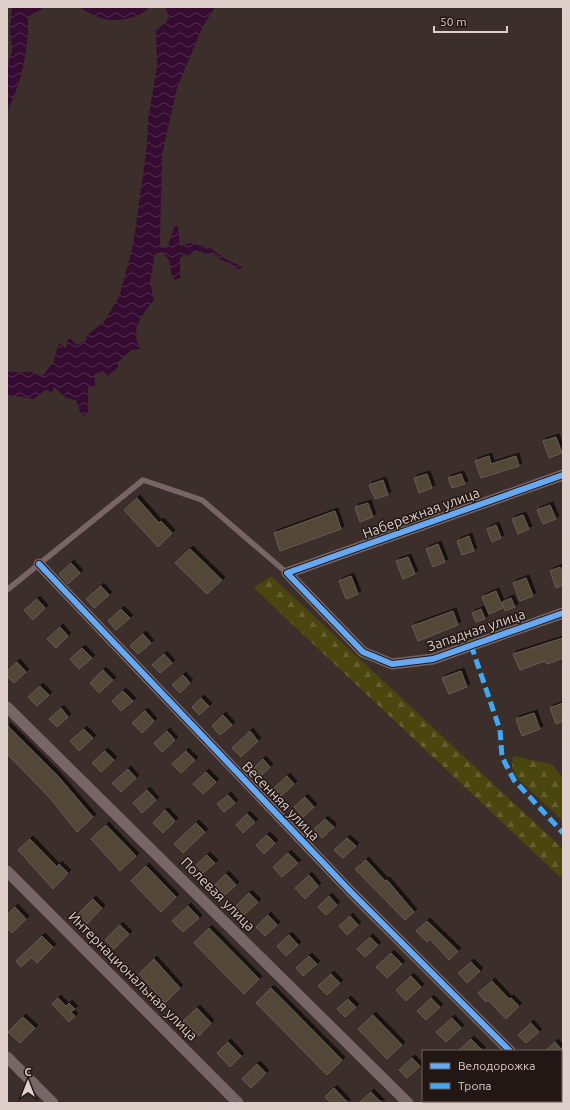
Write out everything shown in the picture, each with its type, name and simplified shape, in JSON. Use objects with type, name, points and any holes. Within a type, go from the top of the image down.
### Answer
[{"type":"street","name":"Набережная улица","points":[[288,573],[563,475]]},
{"type":"street","name":"Весенняя улица","points":[[39,564],[351,892],[509,1050]]},
{"type":"street","name":"Западная улица","points":[[288,573],[363,652],[392,664],[432,659],[563,613]]},
{"type":"street","name":"Полевая улица","points":[[7,707],[408,1103]]},
{"type":"street","name":"Интернациональная улица","points":[[7,871],[238,1103]]},
{"type":"street","points":[[7,1057],[53,1103]]},
{"type":"lane","points":[[7,590],[143,480],[202,500],[288,573]]},
{"type":"green space","points":[[271,576],[563,849],[563,876],[560,877],[254,588]]},
{"type":"green space","points":[[513,756],[551,764],[563,778],[563,821],[516,777],[512,766]]},
{"type":"water","points":[[12,7],[45,7],[28,17],[27,43],[23,66],[7,113],[7,68],[12,51],[10,28]]},
{"type":"water","points":[[79,7],[150,7],[137,16],[114,20],[100,18]]},
{"type":"water","points":[[163,7],[215,7],[202,28],[177,88],[162,155],[160,247],[167,248],[175,225],[178,226],[180,246],[191,243],[201,246],[203,244],[206,249],[210,248],[225,259],[241,266],[242,268],[237,269],[211,253],[207,254],[195,250],[188,256],[186,254],[180,258],[180,278],[175,280],[172,276],[169,260],[162,252],[155,254],[150,283],[154,300],[138,323],[136,335],[140,349],[131,350],[118,362],[118,367],[108,376],[103,371],[94,375],[96,387],[88,387],[88,412],[85,416],[81,414],[76,400],[66,398],[54,387],[52,392],[45,390],[34,399],[7,395],[7,372],[32,372],[42,377],[54,361],[58,345],[61,344],[65,348],[67,346],[68,339],[71,339],[76,345],[86,341],[87,335],[104,322],[119,297],[133,246],[147,146],[148,119],[157,67],[156,31],[169,19],[166,8]]},
{"type":"building","points":[[556,437],[562,453],[549,458],[543,441]]},
{"type":"building","points":[[489,456],[491,464],[516,456],[519,466],[481,478],[475,461]]},
{"type":"building","points":[[427,474],[432,488],[419,493],[414,478]]},
{"type":"building","points":[[461,474],[465,484],[452,488],[448,478]]},
{"type":"building","points":[[383,480],[388,495],[375,499],[369,485]]},
{"type":"building","points":[[137,498],[159,523],[161,521],[172,533],[158,547],[124,510]]},
{"type":"building","points":[[368,503],[373,517],[360,522],[355,507]]},
{"type":"building","points":[[550,505],[556,519],[543,524],[537,510]]},
{"type":"building","points":[[335,511],[341,529],[280,551],[274,533]]},
{"type":"building","points":[[523,515],[529,529],[518,534],[512,519]]},
{"type":"building","points":[[496,525],[501,538],[492,542],[487,529]]},
{"type":"building","points":[[469,536],[474,551],[462,555],[457,541]]},
{"type":"building","points":[[438,544],[445,562],[433,567],[426,549]]},
{"type":"building","points":[[190,549],[222,580],[207,594],[175,563]]},
{"type":"building","points":[[408,557],[415,574],[403,579],[396,561]]},
{"type":"building","points":[[71,563],[80,573],[68,584],[59,574]]},
{"type":"building","points":[[560,567],[563,574],[563,585],[556,588],[550,571]]},
{"type":"building","points":[[351,576],[358,594],[346,599],[339,581]]},
{"type":"building","points":[[526,578],[533,596],[520,601],[513,583]]},
{"type":"building","points":[[101,586],[109,595],[94,608],[86,599]]},
{"type":"building","points":[[496,591],[503,608],[489,614],[482,597]]},
{"type":"building","points":[[511,598],[515,607],[505,611],[502,602]]},
{"type":"building","points":[[37,599],[45,608],[33,620],[24,610]]},
{"type":"building","points":[[121,609],[130,618],[116,630],[108,621]]},
{"type":"building","points":[[481,609],[485,619],[476,622],[472,613]]},
{"type":"building","points":[[453,611],[458,625],[418,641],[412,626]]},
{"type":"building","points":[[60,627],[68,636],[56,648],[47,639]]},
{"type":"building","points":[[143,634],[151,643],[138,654],[130,646]]},
{"type":"building","points":[[563,638],[563,658],[547,664],[545,661],[520,670],[513,654]]},
{"type":"building","points":[[82,648],[92,658],[79,669],[70,659]]},
{"type":"building","points":[[164,654],[172,663],[160,673],[152,665]]},
{"type":"building","points":[[17,662],[26,672],[14,683],[7,676],[7,671]]},
{"type":"building","points":[[103,670],[113,680],[99,693],[90,683]]},
{"type":"building","points":[[461,671],[467,687],[449,694],[442,678]]},
{"type":"building","points":[[183,675],[190,683],[180,693],[172,685]]},
{"type":"building","points":[[40,686],[49,695],[37,706],[28,697]]},
{"type":"building","points":[[123,691],[133,701],[121,711],[112,701]]},
{"type":"building","points":[[201,698],[209,706],[199,715],[192,707]]},
{"type":"building","points":[[563,703],[563,721],[556,724],[550,708]]},
{"type":"building","points":[[61,708],[68,717],[57,727],[49,719]]},
{"type":"building","points":[[145,711],[154,721],[142,733],[132,723]]},
{"type":"building","points":[[534,713],[540,729],[522,736],[516,719]]},
{"type":"building","points":[[223,715],[232,725],[220,735],[212,726]]},
{"type":"building","points":[[7,725],[57,775],[93,817],[77,832],[50,798],[7,754]]},
{"type":"building","points":[[84,729],[93,738],[79,751],[70,741]]},
{"type":"building","points":[[167,731],[175,740],[162,752],[154,743]]},
{"type":"building","points":[[250,731],[258,741],[241,757],[232,748]]},
{"type":"building","points":[[105,751],[114,760],[101,772],[92,763]]},
{"type":"building","points":[[186,751],[195,760],[181,773],[172,764]]},
{"type":"building","points":[[263,759],[270,767],[261,776],[254,768]]},
{"type":"building","points":[[128,769],[136,778],[121,792],[112,783]]},
{"type":"building","points":[[206,772],[216,782],[203,794],[193,784]]},
{"type":"building","points":[[287,776],[294,784],[281,796],[274,788]]},
{"type":"building","points":[[147,790],[156,800],[142,813],[133,803]]},
{"type":"building","points":[[228,795],[235,803],[224,812],[217,804]]},
{"type":"building","points":[[305,797],[314,807],[303,817],[294,807]]},
{"type":"building","points":[[165,810],[175,821],[163,833],[153,823]]},
{"type":"building","points":[[247,814],[255,822],[243,833],[236,825]]},
{"type":"building","points":[[325,819],[334,827],[322,838],[314,829]]},
{"type":"building","points":[[196,823],[205,832],[183,853],[174,844]]},
{"type":"building","points":[[106,825],[136,856],[120,871],[91,839]]},
{"type":"building","points":[[267,835],[275,843],[264,854],[256,845]]},
{"type":"building","points":[[347,838],[356,846],[343,858],[334,850]]},
{"type":"building","points":[[30,839],[57,867],[59,864],[68,873],[53,889],[18,850]]},
{"type":"building","points":[[288,853],[298,863],[282,877],[273,867]]},
{"type":"building","points":[[207,855],[215,863],[203,873],[196,865]]},
{"type":"building","points":[[366,860],[385,881],[387,880],[414,912],[405,920],[355,869]]},
{"type":"building","points":[[146,866],[176,897],[161,912],[131,881]]},
{"type":"building","points":[[226,874],[236,885],[225,895],[215,885]]},
{"type":"building","points":[[309,875],[318,886],[305,899],[295,888]]},
{"type":"building","points":[[249,893],[258,902],[244,915],[236,906]]},
{"type":"building","points":[[329,896],[337,905],[326,915],[318,907]]},
{"type":"building","points":[[93,899],[102,908],[87,924],[78,914]]},
{"type":"building","points":[[188,906],[199,918],[183,932],[172,921]]},
{"type":"building","points":[[15,907],[26,919],[12,933],[7,928],[7,915]]},
{"type":"building","points":[[268,915],[277,925],[265,936],[256,927]]},
{"type":"building","points":[[350,916],[358,925],[347,935],[339,926]]},
{"type":"building","points":[[427,921],[458,951],[449,960],[430,939],[427,942],[416,931]]},
{"type":"building","points":[[120,925],[129,934],[114,949],[105,940]]},
{"type":"building","points":[[209,928],[259,979],[244,994],[194,943]]},
{"type":"building","points":[[289,935],[298,945],[286,956],[277,946]]},
{"type":"building","points":[[42,936],[53,947],[37,963],[32,957],[21,967],[16,961]]},
{"type":"building","points":[[370,937],[378,945],[365,957],[357,949]]},
{"type":"building","points":[[391,953],[402,964],[387,978],[376,967]]},
{"type":"building","points":[[309,956],[317,964],[303,976],[296,968]]},
{"type":"building","points":[[154,959],[180,988],[165,1003],[139,974]]},
{"type":"building","points":[[471,962],[480,971],[467,983],[458,973]]},
{"type":"building","points":[[331,974],[340,983],[327,995],[318,986]]},
{"type":"building","points":[[411,976],[421,987],[406,1001],[396,990]]},
{"type":"building","points":[[492,981],[509,999],[511,998],[519,1006],[506,1019],[488,1000],[486,1002],[478,993]]},
{"type":"building","points":[[271,988],[342,1060],[327,1075],[256,1003]]},
{"type":"building","points":[[58,998],[66,1006],[69,1003],[75,1009],[71,1012],[75,1016],[69,1022],[52,1004]]},
{"type":"building","points":[[431,998],[440,1007],[426,1020],[417,1011]]},
{"type":"building","points":[[348,999],[356,1007],[345,1017],[337,1009]]},
{"type":"building","points":[[197,1008],[211,1023],[199,1036],[183,1021]]},
{"type":"building","points":[[373,1015],[402,1045],[387,1059],[358,1029]]},
{"type":"building","points":[[23,1017],[35,1028],[20,1043],[8,1032]]},
{"type":"building","points":[[452,1018],[461,1028],[446,1042],[436,1032]]},
{"type":"building","points":[[531,1023],[539,1032],[526,1043],[518,1035]]},
{"type":"building","points":[[471,1039],[482,1050],[459,1050]]},
{"type":"building","points":[[228,1042],[241,1056],[230,1067],[217,1053]]},
{"type":"building","points":[[555,1042],[563,1051],[562,1050],[546,1050]]},
{"type":"building","points":[[412,1058],[420,1066],[407,1078],[399,1070]]},
{"type":"building","points":[[257,1064],[266,1073],[251,1088],[242,1079]]},
{"type":"building","points":[[334,1088],[348,1103],[331,1103],[325,1097]]},
{"type":"building","points":[[371,1092],[382,1103],[359,1103]]},
{"type":"marked path","points":[[471,645],[500,730],[502,757],[514,780],[563,833]]},
{"type":"cycle path","points":[[563,475],[287,573],[363,652],[392,664],[433,659],[563,613]]},
{"type":"cycle path","points":[[39,564],[351,892],[509,1050]]}]
